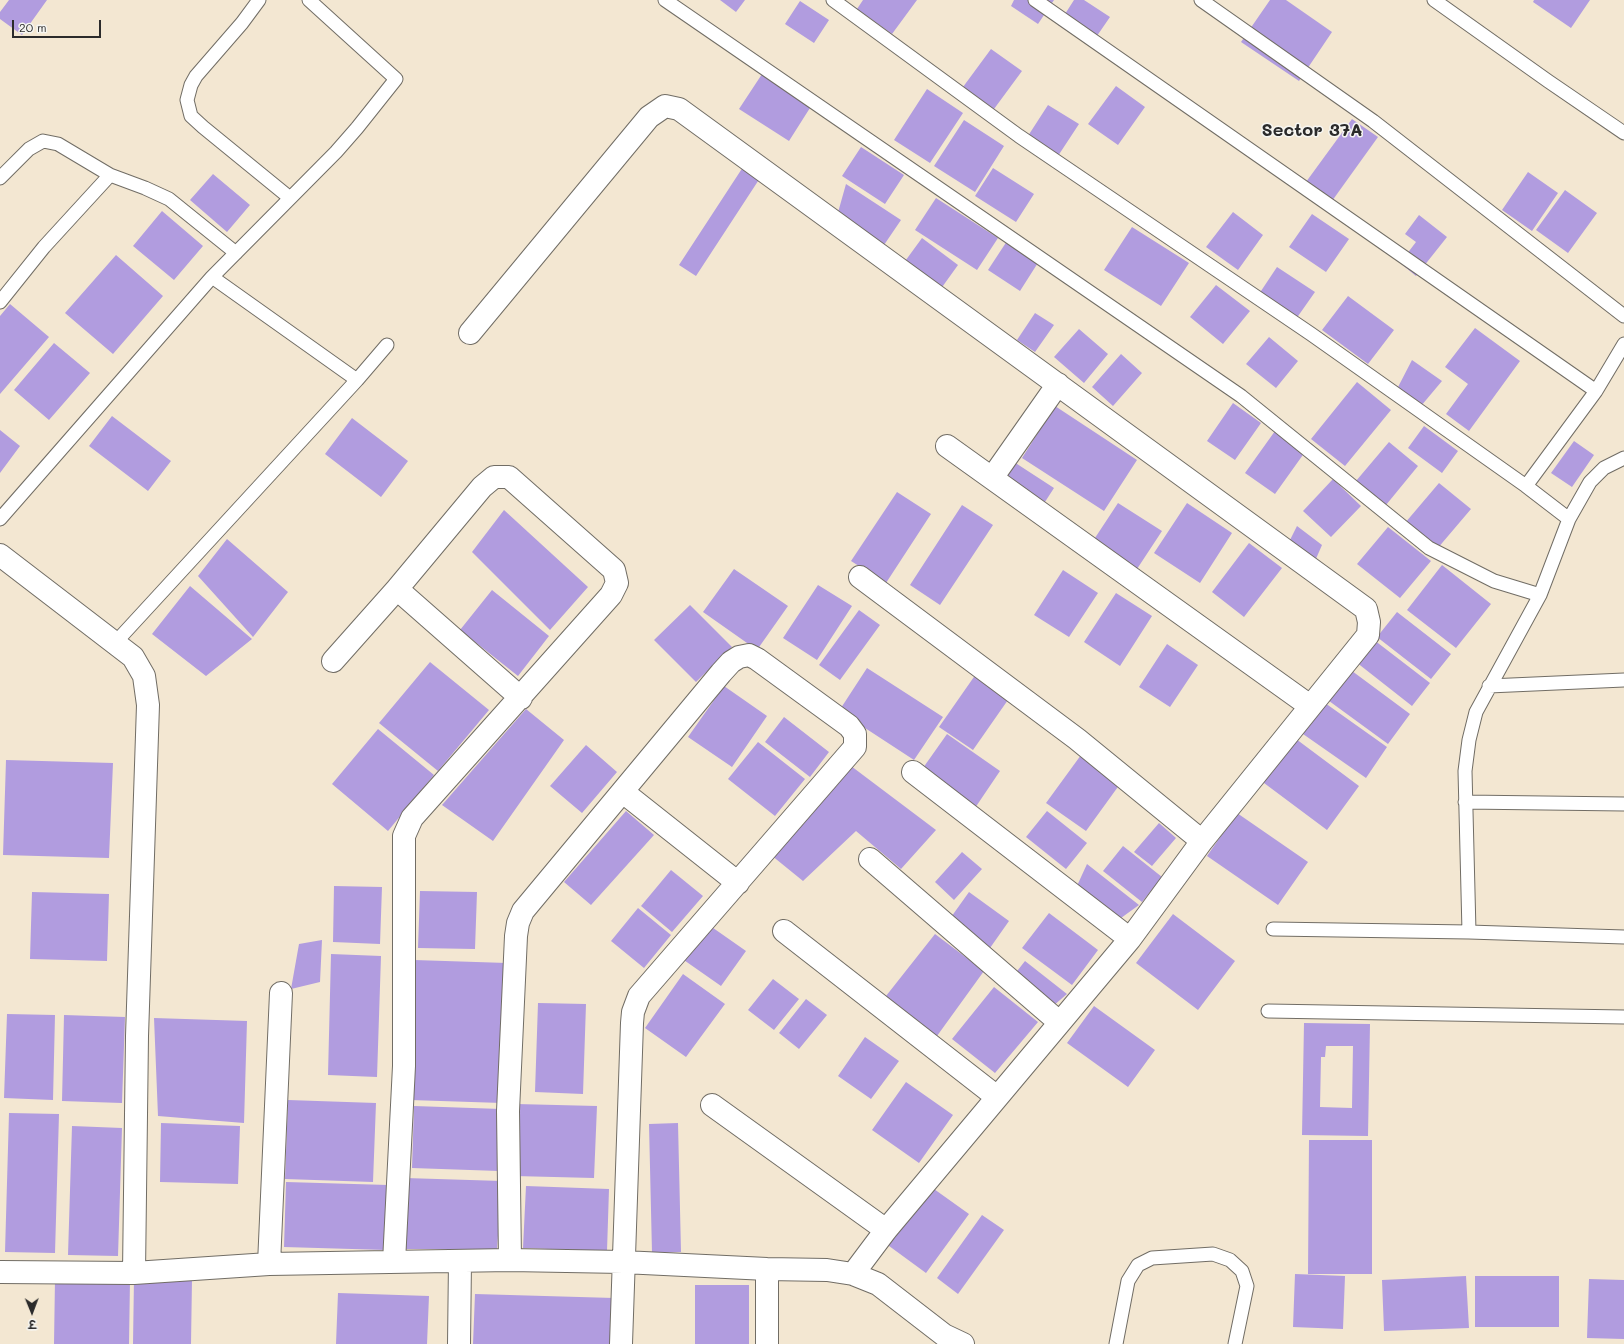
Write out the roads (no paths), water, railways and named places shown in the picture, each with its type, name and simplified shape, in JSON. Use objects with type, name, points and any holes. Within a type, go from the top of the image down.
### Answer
[{"type":"street","points":[[470,333],[650,117],[665,106],[679,109],[1366,609],[1369,622],[1368,635],[1202,841],[1130,939],[886,1230],[853,1274]]},
{"type":"street","points":[[992,478],[1058,384]]},
{"type":"street","points":[[947,446],[1310,706]]},
{"type":"street","points":[[333,661],[398,589],[482,487],[494,477],[509,477],[614,570],[617,583],[610,595],[521,698],[412,818],[404,836],[404,1066],[394,1262]]},
{"type":"street","points":[[0,555],[133,657],[144,676],[148,699],[137,1036],[134,1273]]},
{"type":"street","points":[[860,577],[1077,739],[1202,841]]},
{"type":"street","points":[[398,589],[521,698]]},
{"type":"street","points":[[510,1260],[508,1112],[516,936],[518,923],[523,912],[721,673],[731,662],[739,657],[749,655],[757,658],[849,726],[855,734],[856,747],[639,996],[633,1012],[621,1344]]},
{"type":"street","points":[[913,772],[1130,939]]},
{"type":"street","points":[[623,792],[738,883]]},
{"type":"street","points":[[870,859],[1059,1022]]},
{"type":"street","points":[[784,931],[997,1097]]},
{"type":"street","points":[[270,1264],[281,992]]},
{"type":"street","points":[[712,1105],[886,1230]]},
{"type":"street","points":[[0,1272],[134,1273],[270,1264],[510,1260],[624,1262],[767,1269],[827,1270],[853,1274],[878,1284],[944,1335],[963,1344]]},
{"type":"street","points":[[459,1344],[460,1261]]},
{"type":"street","points":[[766,1344],[767,1269]]},
{"type":"lane","points":[[259,0],[242,23],[196,76],[191,85],[187,100],[191,116],[199,124],[290,198]]},
{"type":"lane","points":[[0,519],[212,277],[340,147],[396,79],[309,0]]},
{"type":"lane","points":[[665,0],[1241,396],[1429,548],[1494,581],[1540,595]]},
{"type":"lane","points":[[833,0],[1019,136],[1311,334],[1526,486],[1569,519]]},
{"type":"lane","points":[[1035,0],[1596,391]]},
{"type":"lane","points":[[1201,0],[1373,121],[1624,316]]},
{"type":"lane","points":[[1434,0],[1624,133]]},
{"type":"lane","points":[[0,178],[29,149],[44,140],[58,144],[110,175],[169,199],[236,253]]},
{"type":"lane","points":[[0,302],[44,247],[110,175]]},
{"type":"lane","points":[[212,277],[357,380]]},
{"type":"lane","points":[[1526,486],[1596,391],[1624,344]]},
{"type":"lane","points":[[115,643],[357,380],[387,345]]},
{"type":"lane","points":[[1469,932],[1465,771],[1469,740],[1476,712],[1540,595],[1569,519],[1590,482],[1604,468],[1624,458]]},
{"type":"lane","points":[[1489,686],[1624,680]]},
{"type":"lane","points":[[1466,802],[1624,804]]},
{"type":"lane","points":[[1273,929],[1469,932],[1624,937]]},
{"type":"lane","points":[[1268,1011],[1624,1017]]},
{"type":"lane","points":[[1116,1344],[1128,1281],[1138,1265],[1152,1258],[1213,1254],[1230,1260],[1242,1271],[1247,1286],[1235,1344]]},
{"type":"district","name":"Sector 37A","points":[[1312,130]]}]
